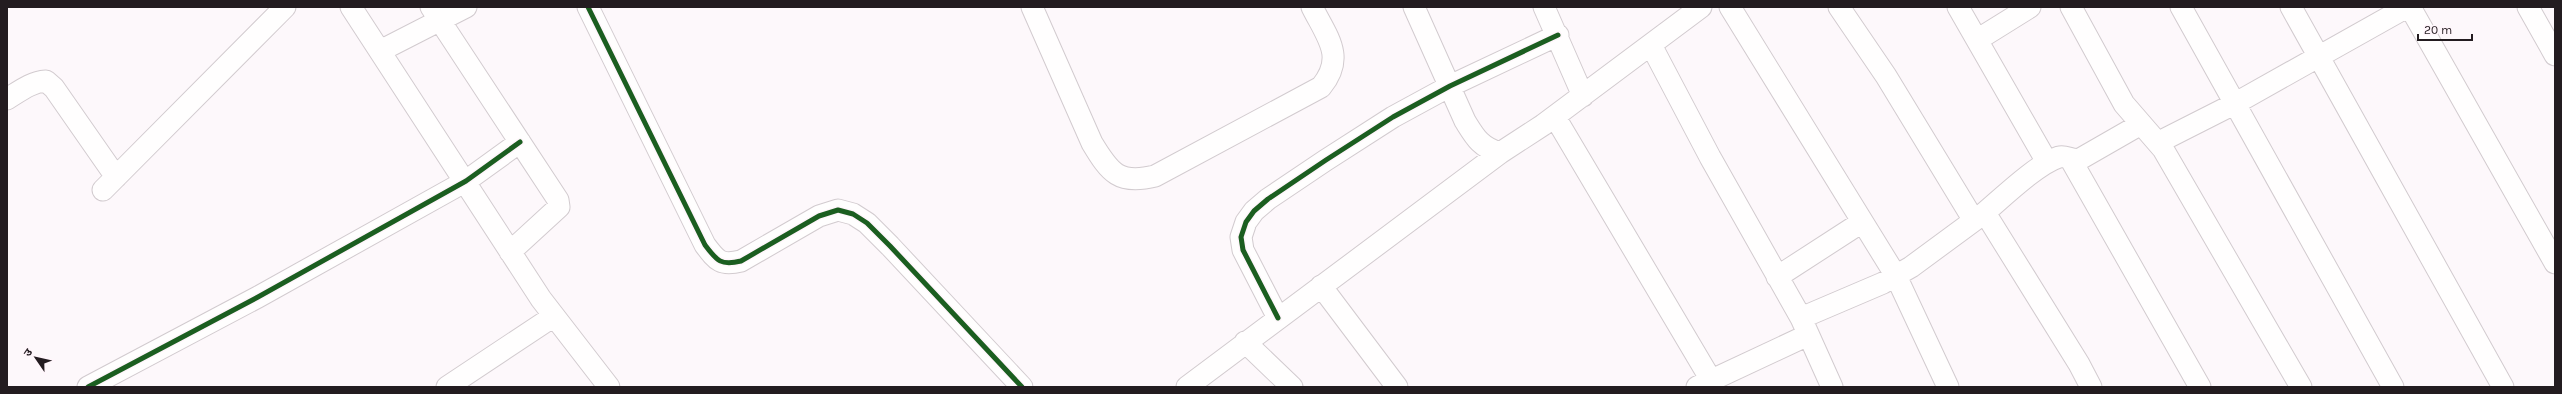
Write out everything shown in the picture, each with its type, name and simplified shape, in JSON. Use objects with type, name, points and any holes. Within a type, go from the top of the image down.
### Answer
[{"type":"street","points":[[7,99],[25,87],[37,82],[46,81],[54,88],[110,184],[285,7]]},
{"type":"street","points":[[352,7],[466,181],[510,252],[554,316],[609,387]]},
{"type":"street","points":[[380,51],[435,14],[466,7]]},
{"type":"street","points":[[588,7],[705,245],[715,259],[728,264],[741,260],[819,216],[838,210],[853,214],[867,223],[890,246],[1022,387]]},
{"type":"street","points":[[1032,7],[1092,143],[1105,164],[1120,176],[1136,181],[1155,176],[1321,87],[1331,74],[1334,57],[1328,39],[1312,7]]},
{"type":"street","points":[[1414,7],[1465,121],[1476,138],[1487,149],[1500,153]]},
{"type":"street","points":[[1544,7],[1558,35],[1583,96]]},
{"type":"street","points":[[1730,7],[1896,276],[1948,387]]},
{"type":"street","points":[[1839,7],[1978,216],[2079,364],[2090,387]]},
{"type":"street","points":[[1958,7],[2047,162]]},
{"type":"street","points":[[1977,40],[2030,7]]},
{"type":"street","points":[[2071,7],[2124,104],[2157,140],[2301,387]]},
{"type":"street","points":[[2181,7],[2236,103],[2393,387]]},
{"type":"street","points":[[2291,7],[2503,387]]},
{"type":"street","points":[[2157,140],[2162,141],[2236,103],[2407,7]]},
{"type":"street","points":[[2410,7],[2555,263]]},
{"type":"street","points":[[2528,7],[2555,55]]},
{"type":"street","points":[[1187,387],[1245,342],[1500,153],[1555,117],[1651,45],[1695,9]]},
{"type":"street","points":[[435,14],[554,193],[559,207],[510,252]]},
{"type":"street","points":[[1278,318],[1243,250],[1241,237],[1246,222],[1254,211],[1268,199],[1326,160],[1393,118],[1450,86],[1558,35]]},
{"type":"street","points":[[1651,45],[1713,163],[1804,326],[1832,387]]},
{"type":"street","points":[[1555,117],[1704,383],[1896,276],[1978,216],[2047,162],[2061,156],[2071,160],[2080,159],[2141,124]]},
{"type":"street","points":[[88,387],[246,304],[466,181],[520,142]]},
{"type":"street","points":[[2071,160],[2200,387]]},
{"type":"street","points":[[1777,277],[1862,222]]},
{"type":"street","points":[[1321,286],[1397,387]]},
{"type":"street","points":[[458,384],[554,316]]},
{"type":"street","points":[[1245,342],[1292,387]]},
{"type":"cycle path","points":[[588,7],[705,245],[716,258],[720,261],[729,263],[741,261],[819,216],[838,210],[853,214],[867,223],[890,246],[1022,387]]},
{"type":"cycle path","points":[[1278,318],[1243,250],[1241,237],[1246,222],[1254,211],[1268,199],[1393,117],[1450,86],[1558,35]]},
{"type":"cycle path","points":[[88,387],[258,297],[466,181],[520,142]]}]
